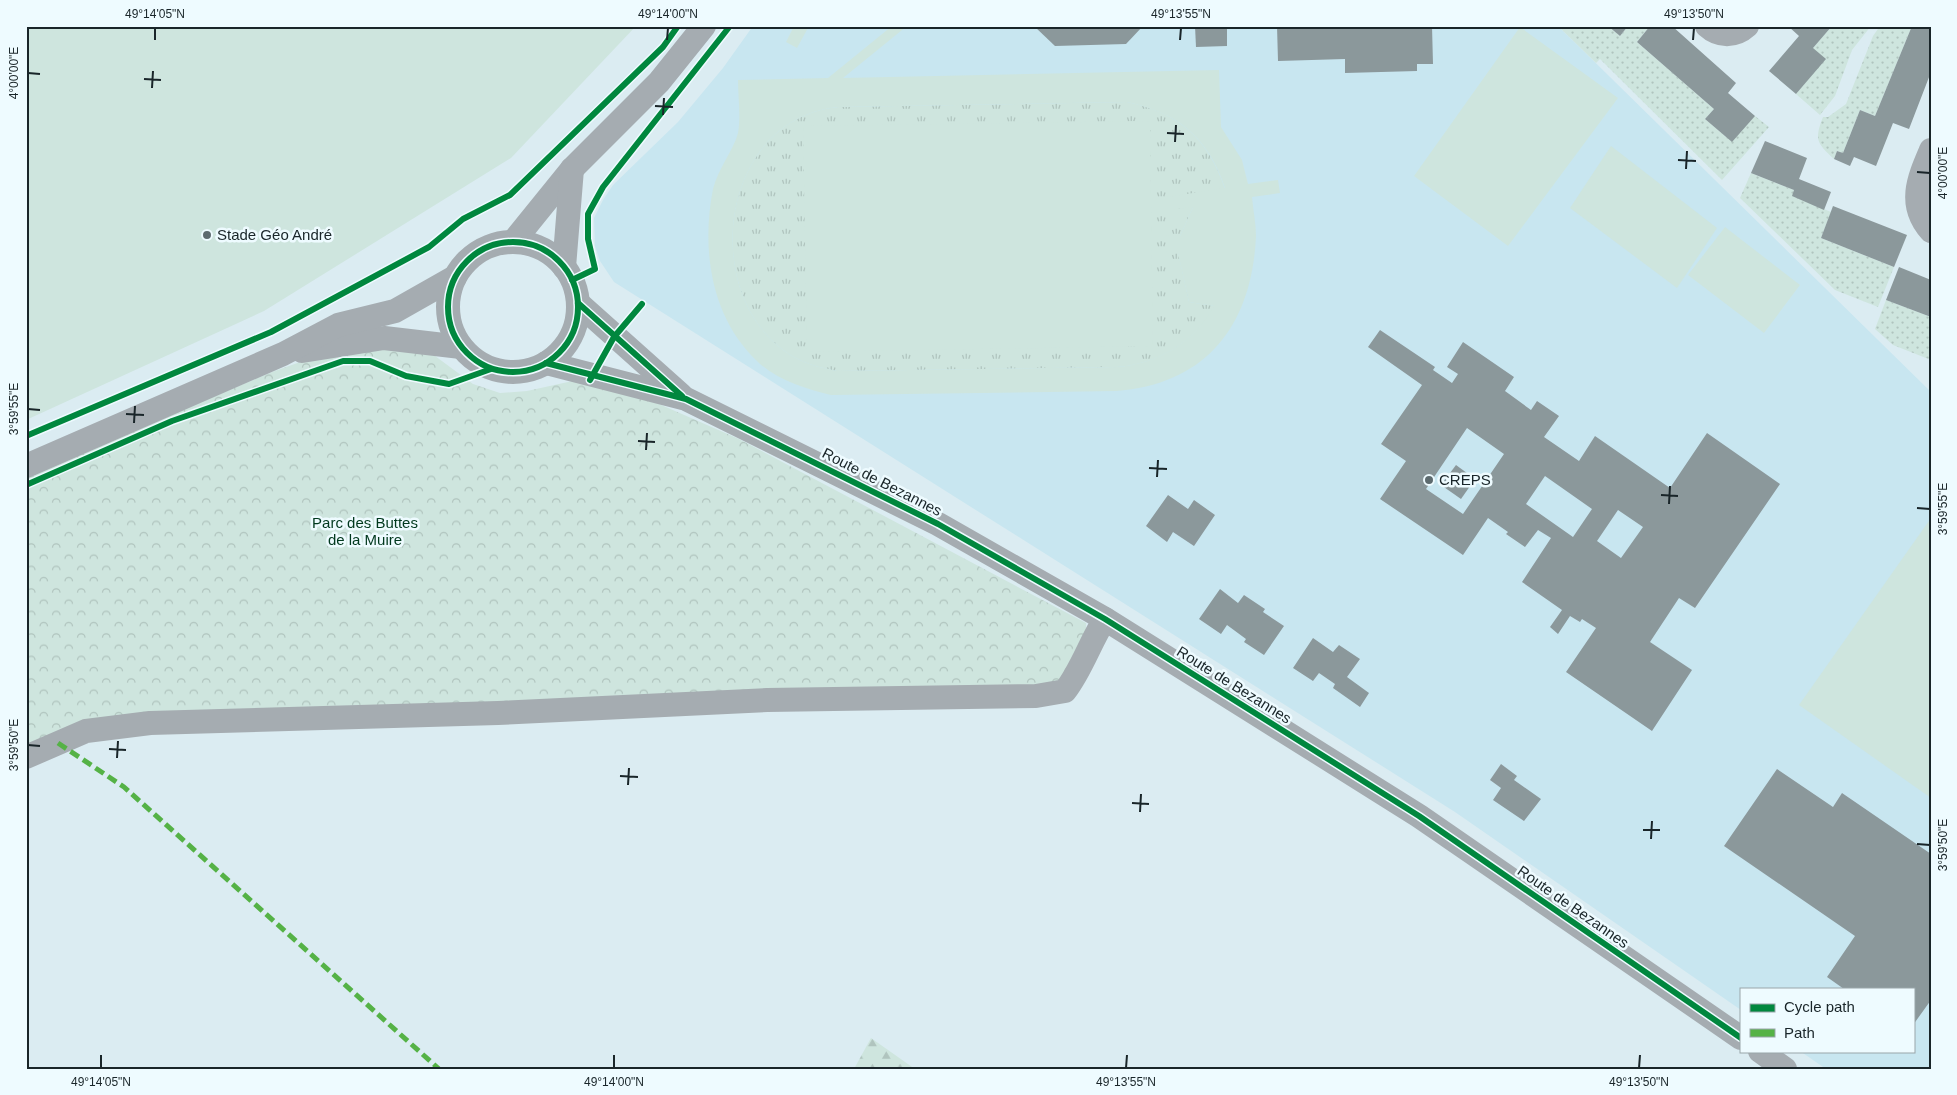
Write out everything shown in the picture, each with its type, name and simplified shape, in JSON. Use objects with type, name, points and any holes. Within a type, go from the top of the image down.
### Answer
[{"type":"street","points":[[512,242],[572,169],[659,82],[704,26]]},
{"type":"street","points":[[1707,26],[1713,32],[1723,35],[1735,34],[1747,26]]},
{"type":"street","points":[[1931,150],[1916,191],[1921,216],[1931,231]]},
{"type":"street","points":[[564,267],[572,169]]},
{"type":"street","points":[[512,242],[532,245],[550,253],[564,267],[572,280],[578,303],[573,331],[562,349],[546,363],[529,370],[500,371],[491,369],[474,360],[460,347],[452,331],[448,313],[448,294],[455,277],[465,262],[479,251],[495,244],[512,242]]},
{"type":"street","points":[[26,466],[283,354],[338,325],[395,311],[455,277]]},
{"type":"street","name":"Route de Bezannes","points":[[578,303],[686,399]]},
{"type":"street","points":[[283,354],[384,338],[460,347]]},
{"type":"street","name":"Route de Bezannes","points":[[546,363],[686,399],[938,524],[1105,619],[1419,816],[1740,1037]]},
{"type":"street","points":[[26,757],[86,731],[150,723],[488,713],[767,700],[1036,696],[1065,691],[1077,675],[1092,639],[1105,619]]},
{"type":"street","points":[[1761,1052],[1785,1069]]},
{"type":"shaded area","name":"CREPS","points":[[753,26],[1558,26],[1931,392],[1931,1069],[1826,1069],[1801,1052],[1914,1052],[1914,988],[1740,988],[1740,1009],[1455,812],[614,282],[600,261],[595,246],[594,218],[603,200],[613,185],[678,122],[723,68]]},
{"type":"green space","name":"Stade Géo André","points":[[26,26],[636,26],[511,158],[264,311],[26,420]]},
{"type":"green space","points":[[794,26],[809,26],[797,48],[786,42]]},
{"type":"green space","points":[[892,26],[907,26],[843,78],[1219,70],[1221,127],[1242,160],[1248,184],[1278,180],[1280,193],[1252,197],[1256,226],[1253,268],[1245,296],[1234,322],[1219,344],[1200,362],[1176,376],[1148,386],[1116,391],[831,395],[802,387],[774,374],[758,362],[742,344],[729,325],[720,304],[713,282],[708,236],[713,189],[718,174],[738,133],[738,80],[828,78]],"holes":[[[1127,102],[1145,107],[1176,121],[1200,141],[1218,170],[1225,188],[1167,197],[1170,210],[1193,207],[1180,236],[1166,235],[1166,251],[1178,253],[1189,302],[1214,306],[1206,319],[1186,340],[1160,356],[1132,365],[1117,367],[837,371],[800,360],[767,335],[745,300],[734,260],[734,218],[745,178],[766,144],[797,119],[839,107]]]},
{"type":"green space","points":[[1558,26],[1608,26],[1620,36],[1628,26],[1650,26],[1637,42],[1714,109],[1705,119],[1731,141],[1755,116],[1769,127],[1722,180],[1600,59],[1596,63]]},
{"type":"green space","points":[[1832,26],[1871,26],[1852,50],[1835,96],[1820,115],[1796,94],[1811,76],[1813,48]]},
{"type":"green space","points":[[1880,26],[1912,26],[1875,116],[1860,110],[1843,153],[1837,151],[1834,159],[1819,141],[1820,125],[1823,117],[1828,117],[1846,104],[1873,36]]},
{"type":"green space","points":[[1520,27],[1618,98],[1508,246],[1414,176]]},
{"type":"green space","points":[[1127,102],[1162,113],[1189,130],[1210,155],[1225,189],[1193,207],[1180,236],[1178,252],[1189,302],[1215,306],[1197,330],[1174,349],[1161,356],[1132,365],[1117,367],[837,371],[800,360],[767,335],[745,300],[734,260],[734,218],[745,178],[766,144],[797,119],[839,107]]},
{"type":"green space","points":[[1150,121],[1153,346],[807,352],[803,126]]},
{"type":"green space","points":[[1611,146],[1717,228],[1677,288],[1570,208]]},
{"type":"green space","points":[[1751,173],[1794,190],[1793,196],[1831,212],[1821,238],[1894,267],[1878,307],[1835,290],[1740,198]]},
{"type":"green space","points":[[1725,227],[1800,285],[1764,333],[1688,275]]},
{"type":"green space","points":[[1886,300],[1931,317],[1931,360],[1893,345],[1875,329]]},
{"type":"green space","name":"Parc des Buttes de la Muire","points":[[375,348],[427,350],[473,384],[500,393],[527,391],[577,380],[634,393],[739,439],[1086,623],[1086,635],[1066,684],[195,717],[26,748],[26,476],[272,372],[303,361]]},
{"type":"green space","points":[[1931,518],[1931,798],[1799,705]]},
{"type":"green space","points":[[871,1038],[915,1069],[854,1069]]},
{"type":"building","points":[[1034,26],[1143,26],[1126,44],[1055,46]]},
{"type":"building","points":[[1195,26],[1227,26],[1227,46],[1196,47]]},
{"type":"building","points":[[1277,26],[1432,26],[1433,64],[1417,64],[1417,71],[1345,73],[1345,59],[1278,61]]},
{"type":"building","points":[[1608,26],[1628,26],[1620,36]]},
{"type":"building","points":[[1650,26],[1672,26],[1736,83],[1728,93],[1755,116],[1732,142],[1705,119],[1714,109],[1637,42]]},
{"type":"building","points":[[1788,26],[1832,26],[1813,48],[1826,59],[1796,94],[1769,71],[1799,36]]},
{"type":"building","points":[[1912,26],[1931,29],[1931,72],[1909,129],[1893,123],[1876,166],[1854,157],[1850,166],[1834,159],[1837,151],[1843,153],[1860,110],[1875,116]]},
{"type":"building","points":[[1765,141],[1807,158],[1799,179],[1831,192],[1824,210],[1792,196],[1794,190],[1751,173]]},
{"type":"building","points":[[1833,206],[1907,235],[1894,267],[1821,238]]},
{"type":"building","points":[[1899,267],[1931,280],[1931,317],[1886,300]]},
{"type":"building","points":[[1380,330],[1435,367],[1433,370],[1452,383],[1458,374],[1447,367],[1463,342],[1514,377],[1505,391],[1531,410],[1537,401],[1559,416],[1544,437],[1579,461],[1595,436],[1670,488],[1707,433],[1780,484],[1695,608],[1679,598],[1650,642],[1692,670],[1652,731],[1566,672],[1596,628],[1582,619],[1580,622],[1570,616],[1558,634],[1550,627],[1562,610],[1522,582],[1551,538],[1538,530],[1525,547],[1488,518],[1463,555],[1380,499],[1406,461],[1381,444],[1422,385],[1368,347]],"holes":[[[1467,428],[1504,454],[1463,514],[1426,489]],[[1545,476],[1592,509],[1573,537],[1526,504]],[[1618,510],[1643,527],[1621,558],[1597,541]]]},
{"type":"building","points":[[1456,465],[1475,479],[1461,499],[1441,485]]},
{"type":"building","points":[[1168,495],[1188,509],[1194,500],[1215,515],[1194,546],[1173,532],[1167,542],[1146,526]]},
{"type":"building","points":[[1220,589],[1238,603],[1244,595],[1265,609],[1263,612],[1284,626],[1264,655],[1244,642],[1246,639],[1227,625],[1221,634],[1199,619]]},
{"type":"building","points":[[1313,638],[1333,652],[1339,645],[1360,659],[1347,677],[1369,693],[1360,707],[1333,688],[1335,684],[1319,673],[1313,681],[1293,668]]},
{"type":"building","points":[[1501,764],[1517,776],[1514,780],[1541,799],[1524,821],[1493,800],[1501,788],[1490,780]]},
{"type":"building","points":[[1777,769],[1833,807],[1842,793],[1931,854],[1931,1000],[1914,1024],[1914,988],[1843,988],[1827,977],[1855,936],[1724,846]]},
{"type":"marked path","points":[[58,743],[124,787],[439,1069]]},
{"type":"cycle path","points":[[26,436],[271,332],[429,247],[463,219],[510,195],[663,47],[678,26]]},
{"type":"cycle path","points":[[572,280],[595,269],[588,239],[588,214],[603,187],[730,26]]},
{"type":"cycle path","points":[[513,242],[526,243],[538,247],[559,261],[573,282],[577,294],[578,307],[577,320],[573,332],[559,353],[538,367],[526,371],[513,372],[500,371],[488,367],[467,353],[453,332],[449,320],[448,307],[449,294],[453,282],[467,261],[488,247],[500,243],[513,242]]},
{"type":"cycle path","points":[[578,303],[682,396]]},
{"type":"cycle path","points":[[590,380],[614,337],[642,304]]},
{"type":"cycle path","points":[[26,485],[172,421],[343,361],[370,361],[406,376],[449,384],[491,369]]},
{"type":"cycle path","points":[[546,363],[686,399],[938,524],[1105,619],[1419,816],[1740,1037]]},
{"type":"place","name":"Stade Géo André","points":[[207,235]]},
{"type":"place","name":"CREPS","points":[[1429,480]]}]
